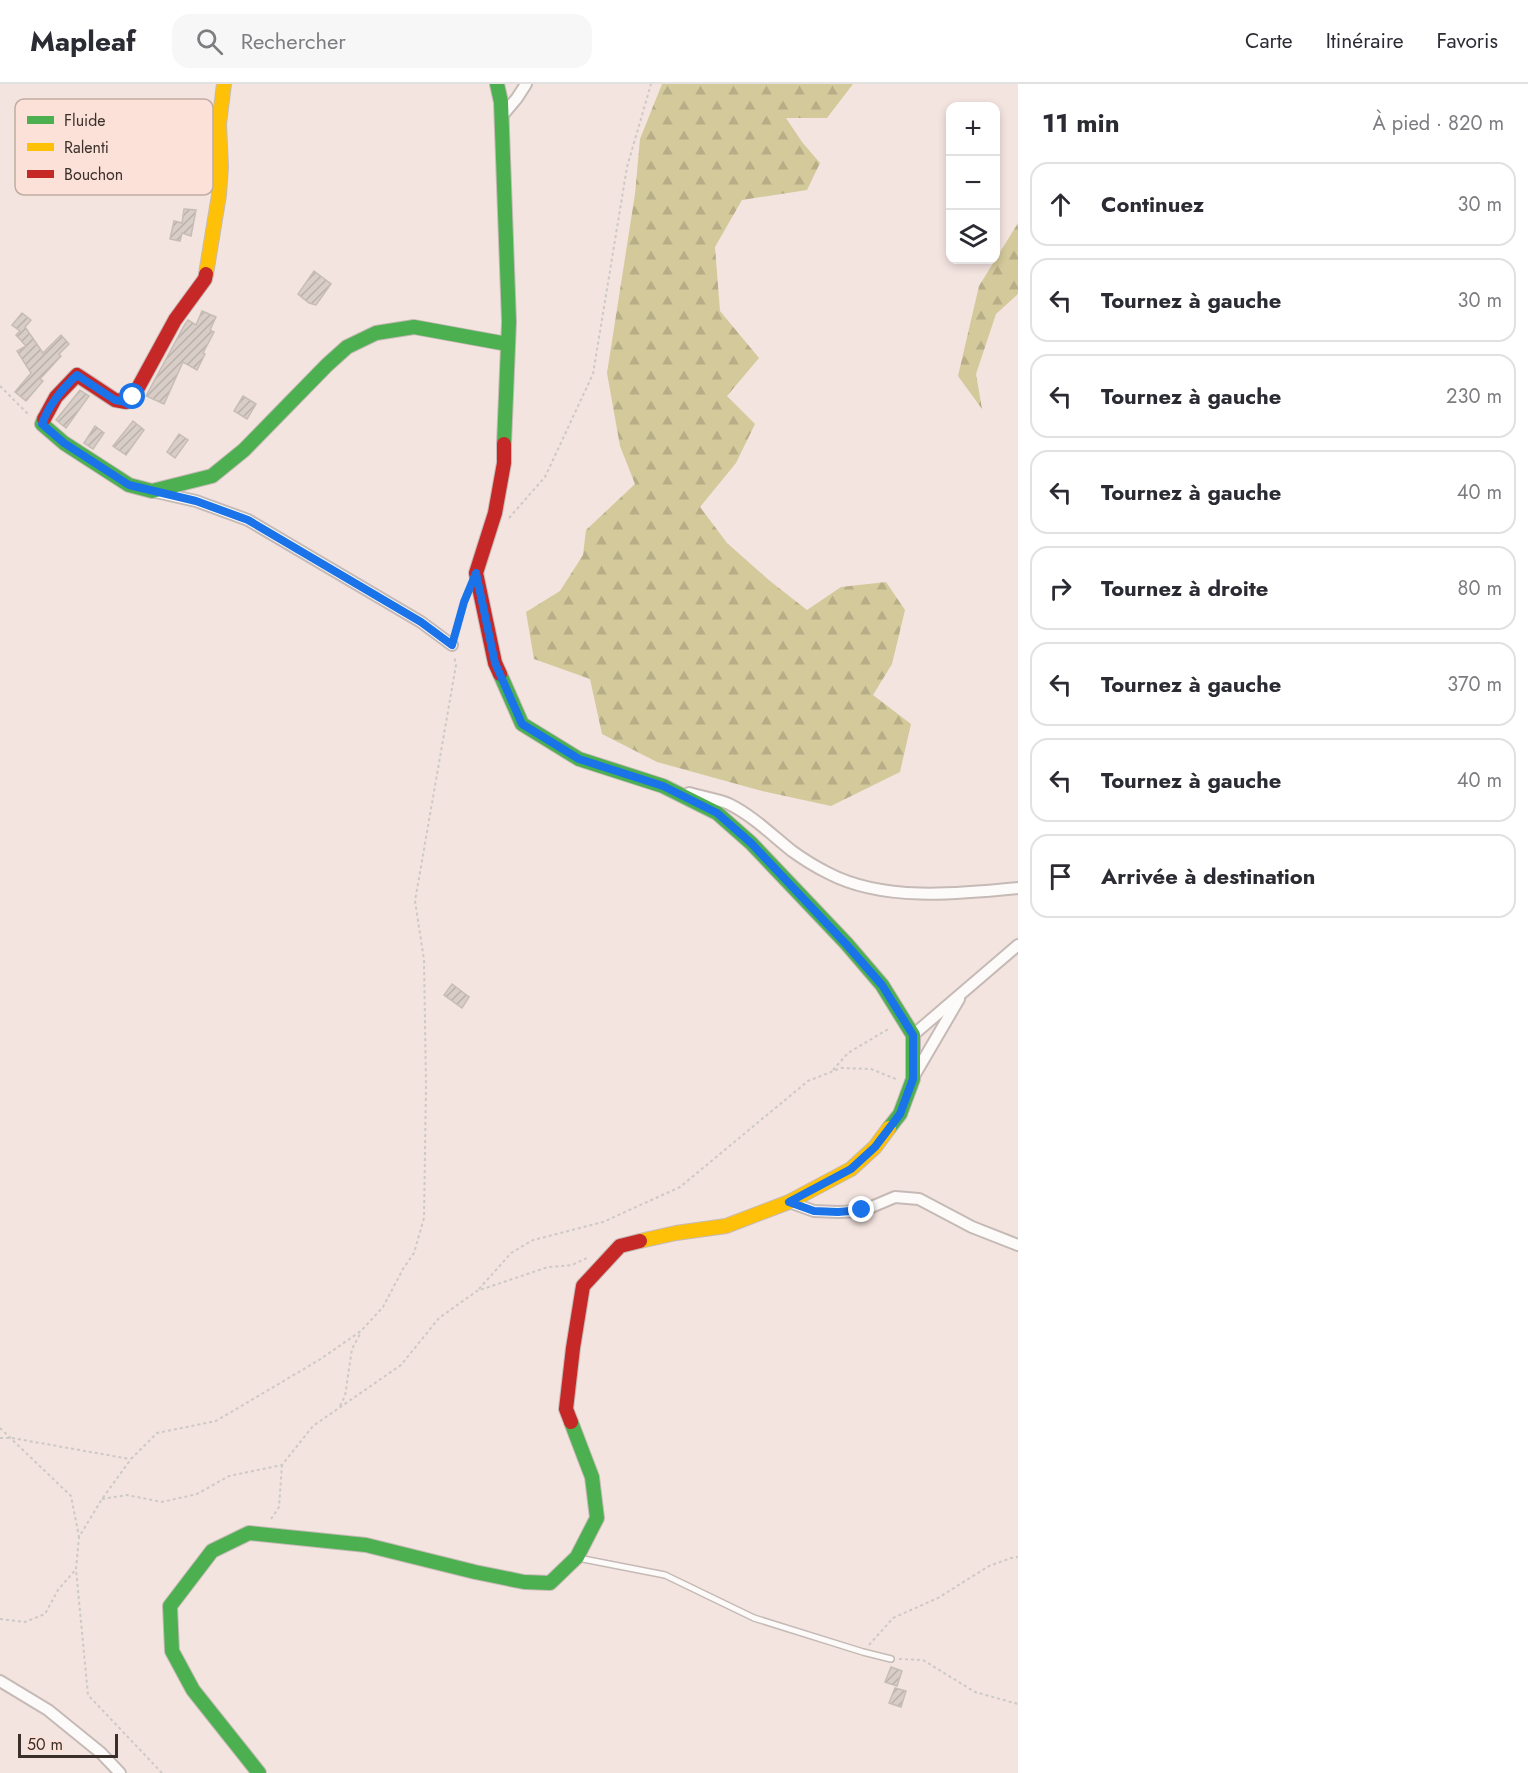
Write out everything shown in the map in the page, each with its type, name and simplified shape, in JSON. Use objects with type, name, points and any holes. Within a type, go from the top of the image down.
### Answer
[{"type":"street","points":[[224,84],[219,124],[220,186],[205,279],[175,320],[157,351],[140,388],[133,397],[126,402],[115,400],[77,375],[46,412],[42,424],[64,443],[129,485],[196,501],[248,520],[421,622],[452,645]]},
{"type":"street","points":[[497,84],[502,116],[509,322],[504,463],[495,513],[476,573],[495,663],[522,724],[579,759],[728,804],[753,818],[794,852],[820,868],[866,886],[892,891],[958,894],[1018,888]]},
{"type":"street","points":[[502,116],[518,98],[526,84]]},
{"type":"street","points":[[152,491],[212,476],[251,443],[347,347],[376,333],[414,327],[507,344]]},
{"type":"street","points":[[663,786],[717,813],[751,843],[882,985],[913,1035],[913,1079]]},
{"type":"street","points":[[913,1035],[1018,945]]},
{"type":"street","points":[[259,1773],[193,1689],[172,1651],[170,1606],[212,1551],[249,1533],[366,1545],[475,1572],[524,1582],[550,1583],[577,1557],[597,1518],[592,1478],[566,1409],[583,1286],[620,1246],[676,1233],[726,1226],[789,1202],[851,1169],[875,1147],[900,1114],[913,1079],[964,991]]},
{"type":"street","points":[[789,1202],[814,1211],[838,1212],[862,1210],[895,1197],[919,1199],[972,1227],[1018,1245]]},
{"type":"street","points":[[0,1681],[48,1710],[101,1753],[120,1773]]},
{"type":"lane","points":[[577,1557],[664,1575],[754,1618],[891,1659]]},
{"type":"path","points":[[508,519],[545,477],[593,374],[627,166],[651,84]]},
{"type":"path","points":[[0,386],[28,414],[42,424]]},
{"type":"path","points":[[79,1537],[102,1499],[131,1459],[157,1432],[216,1421],[319,1360],[361,1331],[383,1306],[414,1253],[424,1218],[426,1086],[424,960],[415,901],[425,832],[456,665],[452,645],[464,602],[476,573]]},
{"type":"path","points":[[832,1071],[848,1053],[903,1020]]},
{"type":"path","points":[[249,1533],[273,1517],[279,1507],[282,1465],[313,1426],[401,1365],[439,1318],[477,1291],[511,1254],[533,1240],[603,1221],[680,1187],[808,1082],[832,1071],[841,1068],[871,1069],[904,1083],[913,1079]]},
{"type":"path","points":[[477,1291],[548,1267],[572,1265],[590,1257]]},
{"type":"path","points":[[339,1407],[345,1396],[352,1349],[361,1331]]},
{"type":"path","points":[[0,1428],[71,1496],[79,1537],[76,1569],[88,1695],[162,1773]]},
{"type":"path","points":[[0,1438],[12,1438],[131,1459]]},
{"type":"path","points":[[102,1499],[127,1495],[162,1502],[198,1494],[229,1476],[282,1465]]},
{"type":"path","points":[[863,1652],[893,1618],[938,1598],[989,1566],[1018,1557]]},
{"type":"path","points":[[0,1619],[25,1622],[45,1614],[58,1590],[76,1569]]},
{"type":"path","points":[[891,1659],[923,1660],[975,1692],[1018,1704]]},
{"type":"green space","points":[[662,84],[853,84],[827,118],[786,118],[820,163],[807,190],[742,200],[715,247],[720,311],[759,358],[727,396],[755,424],[736,463],[700,507],[727,543],[807,610],[841,587],[886,582],[905,610],[892,664],[873,695],[911,724],[900,772],[831,806],[762,791],[657,762],[602,734],[590,679],[534,659],[526,612],[560,591],[583,555],[586,530],[635,484],[620,446],[607,373],[635,194],[640,139]]},
{"type":"green space","points":[[1018,223],[1018,294],[996,314],[976,374],[982,409],[958,376],[979,286],[993,264],[1000,264],[1000,252]]},
{"type":"building","points":[[184,209],[196,210],[191,236],[182,233],[180,241],[170,239],[174,221],[182,223]]},
{"type":"building","points":[[314,271],[331,284],[316,305],[309,303],[298,294]]},
{"type":"building","points":[[202,311],[216,317],[210,330],[214,332],[197,370],[183,362],[164,404],[146,396],[184,326],[188,320],[196,325]]},
{"type":"building","points":[[22,313],[31,320],[25,327],[43,353],[61,335],[69,344],[40,379],[43,381],[26,401],[15,392],[31,373],[17,351],[26,346],[16,335],[20,331],[12,325]]},
{"type":"building","points":[[80,390],[89,396],[66,428],[56,420]]},
{"type":"building","points":[[243,396],[256,404],[247,419],[234,411]]},
{"type":"building","points":[[133,421],[144,430],[126,455],[113,446]]},
{"type":"building","points":[[95,426],[104,433],[93,449],[84,443]]},
{"type":"building","points":[[179,434],[188,440],[175,458],[167,452]]},
{"type":"building","points":[[452,984],[469,997],[462,1008],[444,995]]},
{"type":"building","points":[[891,1667],[902,1671],[897,1686],[885,1682]]},
{"type":"building","points":[[895,1688],[906,1691],[901,1707],[889,1703]]},
{"type":"traffic: fast","points":[[497,84],[501,102],[509,322],[504,444]]},
{"type":"traffic: fast","points":[[44,419],[42,424],[64,443],[129,485],[152,491],[212,476],[244,450],[347,347],[376,333],[414,327],[507,344]]},
{"type":"traffic: fast","points":[[500,674],[522,724],[579,759],[663,786],[717,813],[751,843],[846,943],[882,985],[913,1035],[913,1079],[900,1114],[889,1128]]},
{"type":"traffic: fast","points":[[259,1773],[193,1690],[172,1651],[170,1606],[212,1551],[249,1533],[366,1545],[475,1572],[524,1582],[550,1583],[577,1557],[597,1518],[592,1477],[571,1422]]},
{"type":"traffic: slow","points":[[206,274],[219,195],[221,167],[219,124],[224,84]]},
{"type":"traffic: slow","points":[[640,1241],[726,1226],[789,1202],[851,1169],[875,1147],[889,1128]]},
{"type":"traffic: jam","points":[[44,419],[56,397],[77,375],[115,400],[126,402],[133,397],[175,320],[205,279],[206,274]]},
{"type":"traffic: jam","points":[[500,674],[495,663],[476,573],[495,513],[504,463],[504,444]]},
{"type":"traffic: jam","points":[[571,1422],[566,1409],[583,1286],[620,1246],[640,1241]]},
{"type":"route","points":[[133,397],[126,402],[115,400],[77,375],[58,395],[46,412],[42,424],[64,443],[129,485],[196,501],[248,520],[421,622],[452,645],[464,602],[476,573],[495,663],[522,724],[579,759],[663,786],[717,813],[751,843],[846,944],[882,985],[913,1035],[913,1079],[900,1114],[875,1147],[851,1169],[789,1202],[814,1211],[862,1210]]}]
